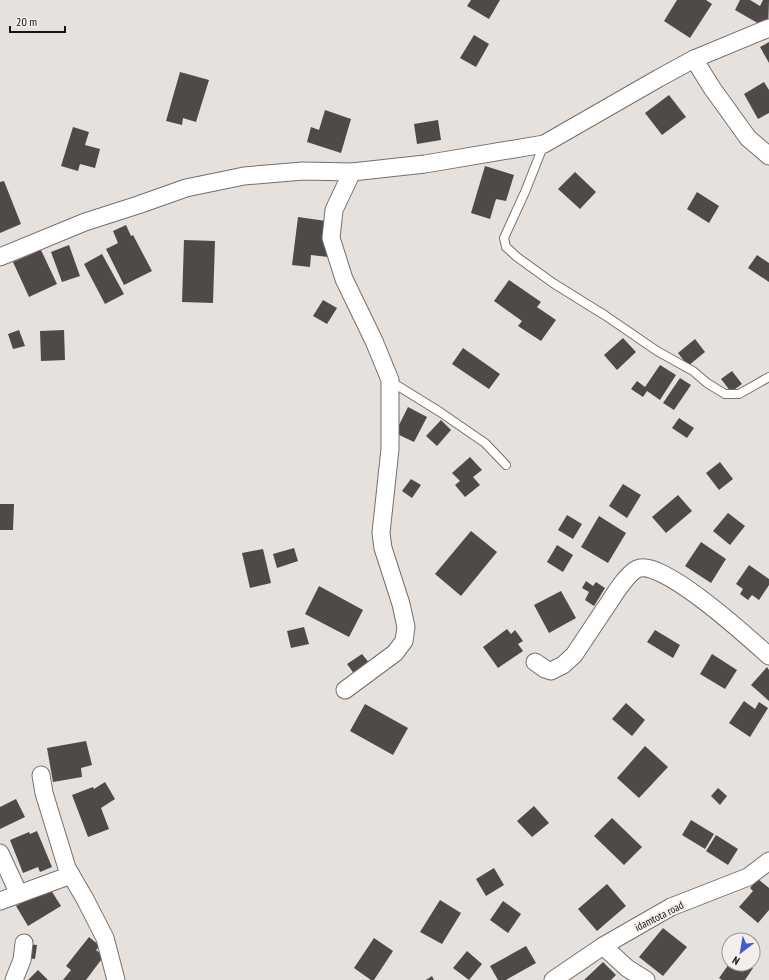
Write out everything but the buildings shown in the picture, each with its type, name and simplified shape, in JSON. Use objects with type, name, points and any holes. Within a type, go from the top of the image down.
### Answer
[{"type":"street","points":[[0,257],[85,222],[186,188],[244,176],[303,171],[352,172],[424,164],[544,144],[694,59],[769,28]]},
{"type":"street","points":[[694,59],[712,88],[748,138],[769,156]]},
{"type":"street","points":[[345,690],[395,653],[404,641],[406,627],[398,592],[383,548],[382,532],[390,449],[390,380],[374,341],[344,279],[331,238],[334,210],[352,172]]},
{"type":"street","points":[[535,662],[544,669],[551,671],[563,665],[574,655],[624,581],[636,570],[644,568],[660,573],[683,586],[715,609],[769,656]]},
{"type":"street","points":[[40,774],[44,793],[67,868],[105,938],[116,980]]},
{"type":"street","points":[[0,852],[19,894]]},
{"type":"street","name":"idamtota road","points":[[553,980],[603,946],[671,907],[748,877],[769,861]]},
{"type":"street","points":[[0,902],[71,875]]},
{"type":"street","points":[[14,980],[22,960],[24,943]]},
{"type":"street","points":[[603,946],[627,968],[646,980]]},
{"type":"lane","points":[[544,144],[525,192],[504,238],[506,247],[517,257],[553,283],[606,316],[657,351],[693,371],[707,383],[725,394],[739,394],[769,377]]},
{"type":"lane","points":[[390,380],[485,443],[506,465]]}]
